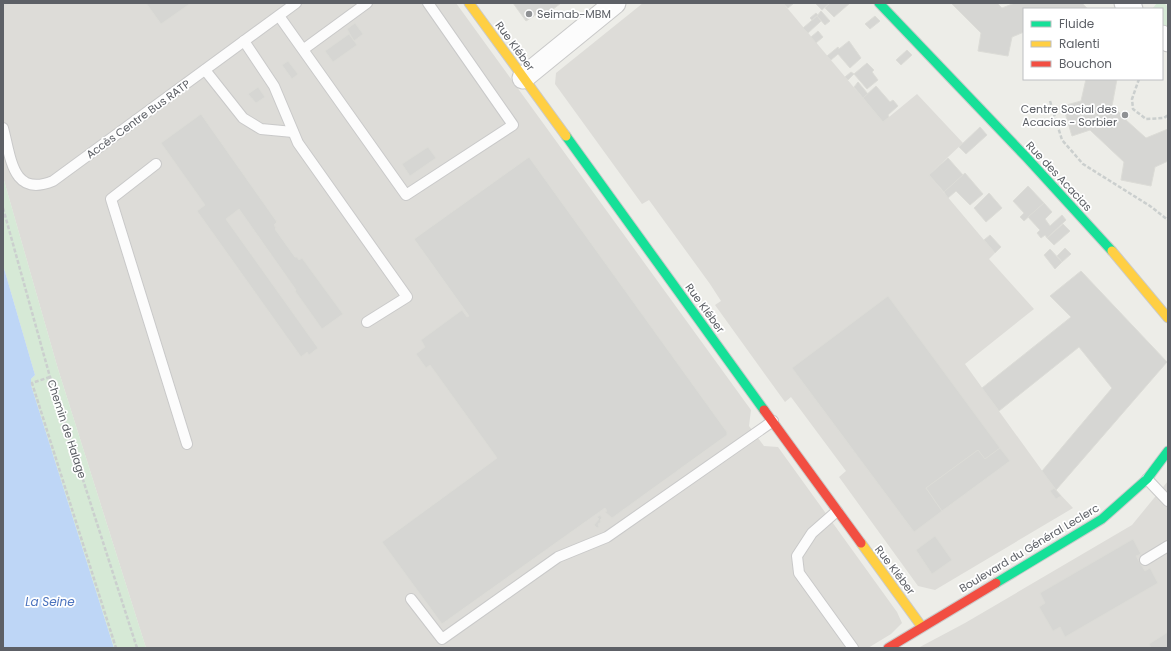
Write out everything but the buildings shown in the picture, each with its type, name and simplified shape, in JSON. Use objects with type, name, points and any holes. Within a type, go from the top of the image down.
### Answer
[{"type":"street","name":"Rue Kléber","points":[[469,3],[922,627]]},
{"type":"street","points":[[523,78],[615,3]]},
{"type":"street","name":"Rue des Acacias","points":[[879,3],[1094,231],[1138,280],[1168,318]]},
{"type":"street","name":"Boulevard du Général Leclerc","points":[[888,648],[1102,520],[1147,479],[1168,451]]},
{"type":"lane","name":"Accès Centre Bus RATP","points":[[3,128],[15,170],[20,179],[28,184],[40,186],[53,181],[296,3]]},
{"type":"lane","points":[[304,49],[367,3]]},
{"type":"lane","points":[[279,16],[304,49],[406,195],[512,125],[428,3]]},
{"type":"lane","points":[[244,41],[274,86],[298,143],[407,297],[367,322]]},
{"type":"lane","points":[[204,70],[243,118],[261,129],[294,132]]},
{"type":"lane","points":[[156,164],[111,199],[187,444]]},
{"type":"lane","points":[[411,599],[442,639],[558,557],[606,538],[772,421]]},
{"type":"lane","points":[[1147,479],[1168,502]]},
{"type":"lane","points":[[837,511],[812,533],[797,556],[798,573],[853,648]]},
{"type":"lane","points":[[1145,560],[1168,546]]},
{"type":"path","points":[[1139,80],[1132,99],[1133,109],[1146,119],[1164,118],[1168,115]]},
{"type":"path","points":[[1050,101],[1062,140],[1083,164],[1150,206],[1168,220]]},
{"type":"path","name":"Chemin de Halage","points":[[3,208],[50,377],[137,648]]},
{"type":"path","points":[[50,377],[32,383],[116,648]]},
{"type":"shaded area","points":[[3,3],[456,3],[751,410],[749,426],[764,446],[778,447],[897,612],[902,623],[891,634],[868,648],[146,648],[58,369],[3,177]]},
{"type":"shaded area","points":[[643,3],[783,3],[883,122],[917,94],[963,143],[929,175],[995,253],[989,259],[1034,309],[965,364],[1056,490],[1073,508],[935,590],[918,586],[839,477],[846,471],[791,397],[785,402],[715,305],[721,301],[710,284],[649,200],[642,204],[555,84],[556,73]]},
{"type":"shaded area","points":[[1168,481],[1168,648],[918,648],[965,623],[1132,525]]},
{"type":"green space","points":[[1157,3],[1164,3],[1168,7],[1168,34],[1163,29],[1163,8],[1153,8]]},
{"type":"green space","points":[[3,177],[58,369],[146,648],[114,648],[31,385],[31,379],[35,375],[3,265]]},
{"type":"water","name":"La Seine","points":[[3,265],[35,375],[31,379],[31,385],[114,648],[3,648]]},
{"type":"traffic: fast","points":[[879,3],[1027,158],[1112,251]]},
{"type":"traffic: fast","points":[[566,136],[764,410]]},
{"type":"traffic: fast","points":[[996,583],[1102,519],[1147,479],[1168,451]]},
{"type":"traffic: slow","points":[[469,3],[566,136]]},
{"type":"traffic: slow","points":[[1112,251],[1168,318]]},
{"type":"traffic: slow","points":[[861,543],[922,627]]},
{"type":"traffic: jam","points":[[764,410],[861,543]]},
{"type":"traffic: jam","points":[[888,648],[996,583]]},
{"type":"place","name":"Seimab-MBM","points":[[529,14]]},
{"type":"place","name":"Centre Social des Acacias - Sorbier","points":[[1125,115]]}]
